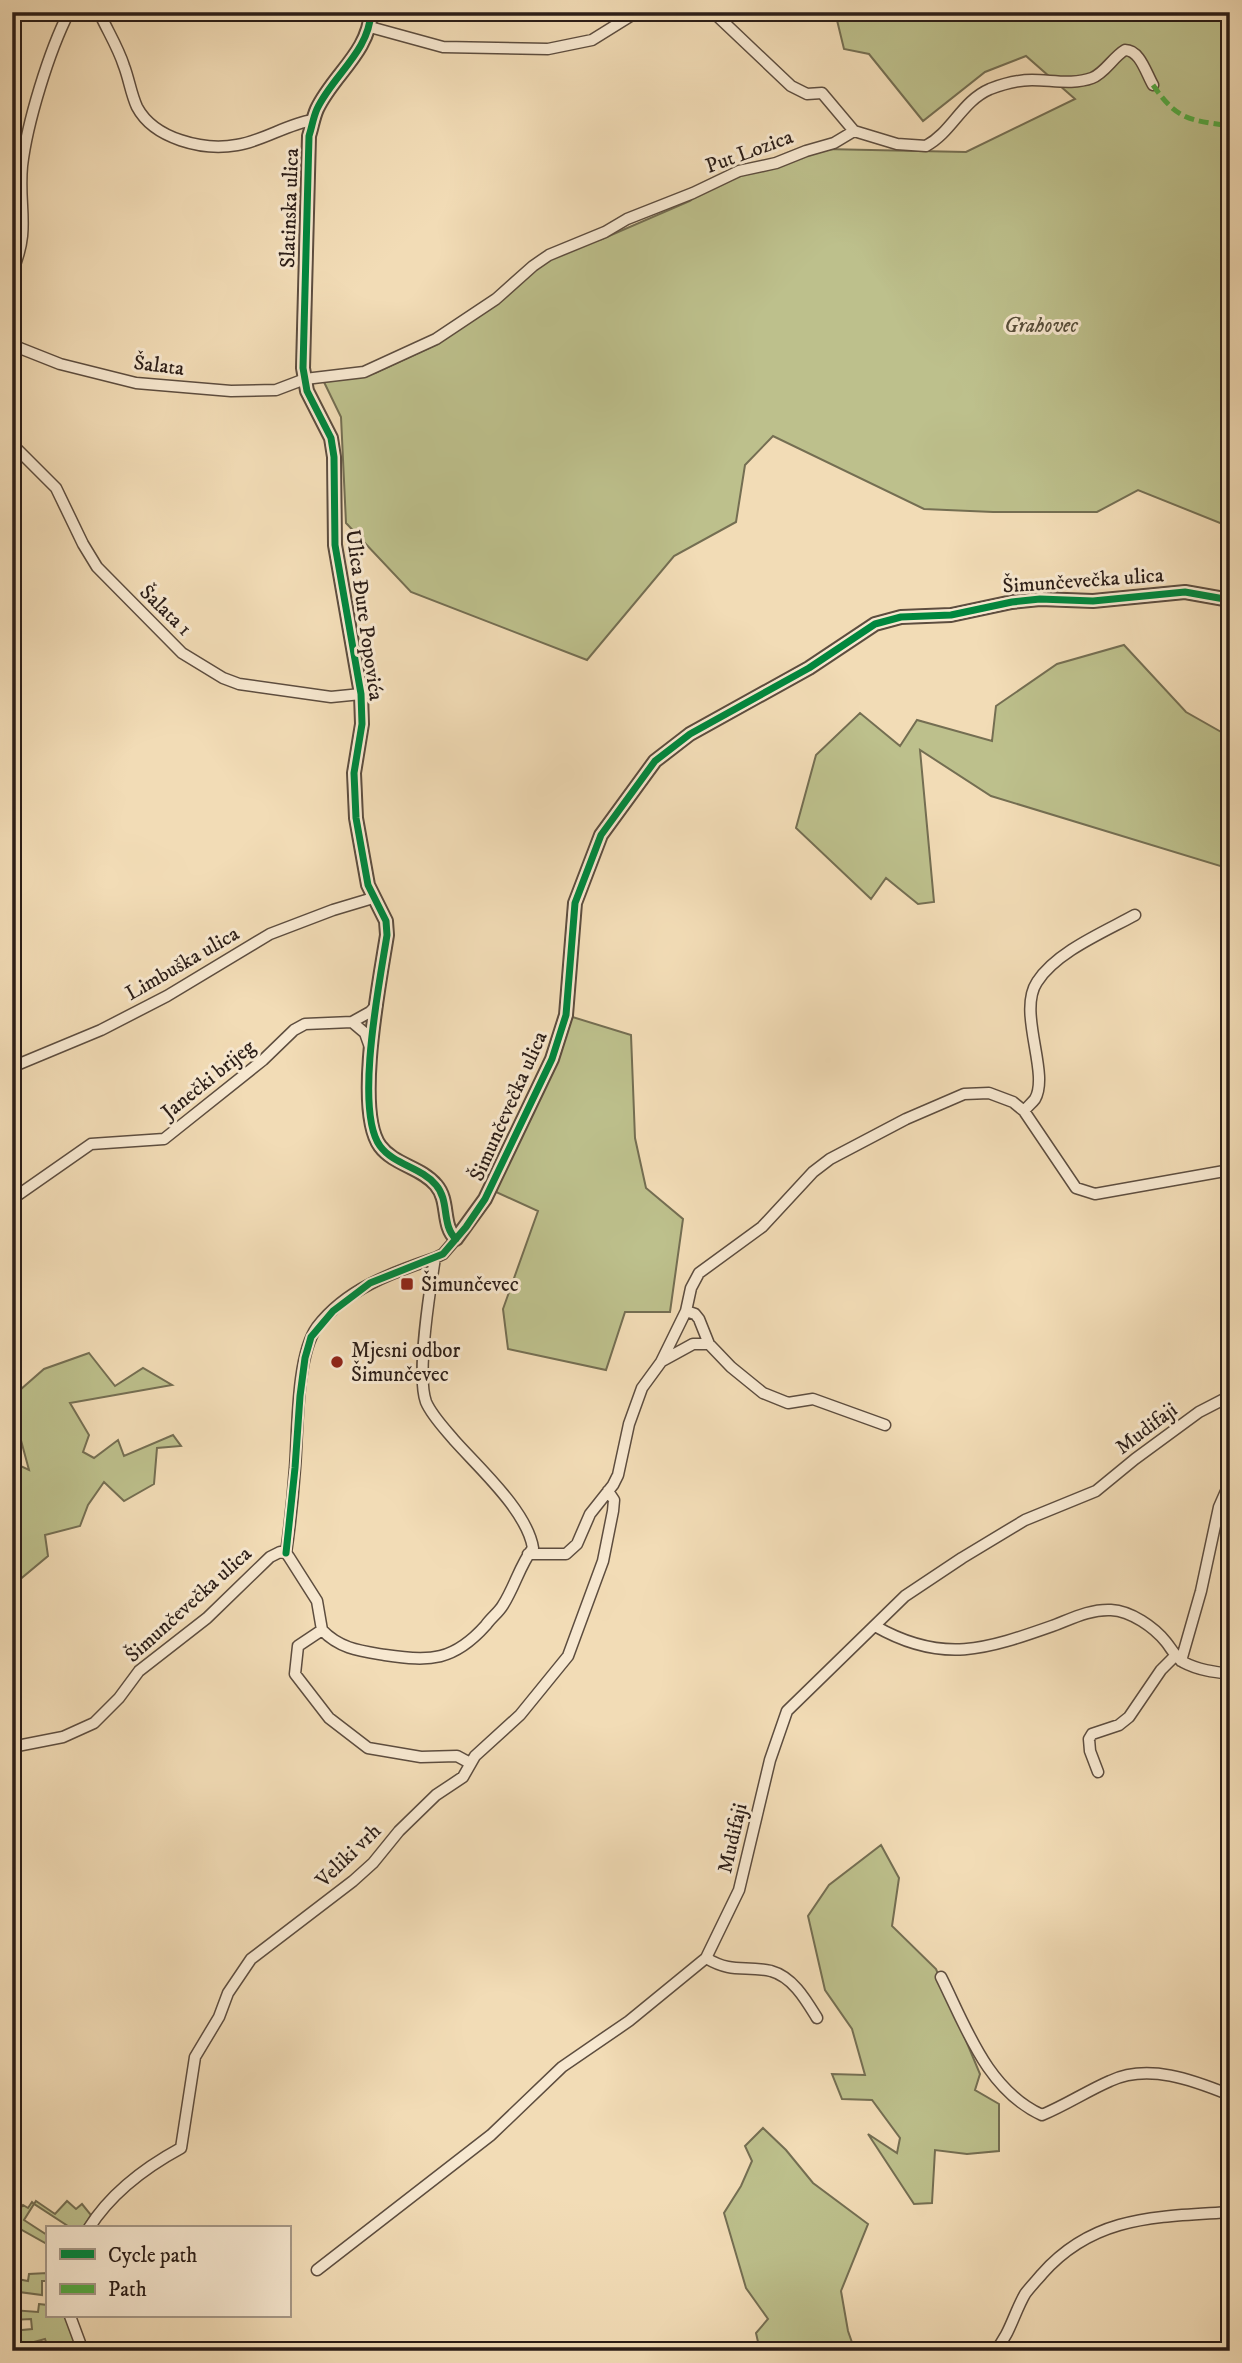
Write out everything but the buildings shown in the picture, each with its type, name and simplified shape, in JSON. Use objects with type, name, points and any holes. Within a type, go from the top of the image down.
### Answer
[{"type":"street","points":[[12,272],[23,237],[22,166],[29,129],[69,12]]},
{"type":"street","name":"Slatinska ulica","points":[[99,12],[125,66],[138,108],[144,118],[163,133],[209,146],[238,145],[294,123],[313,120]]},
{"type":"street","name":"Slatinska ulica","points":[[304,379],[303,304],[309,136],[317,108],[362,44],[370,27],[370,12]]},
{"type":"street","points":[[370,27],[443,47],[548,49],[592,40],[637,12]]},
{"type":"street","points":[[713,12],[791,86],[807,94],[822,93],[854,131],[897,144],[926,146],[948,130],[975,97],[990,89],[1029,79],[1090,79],[1097,76],[1125,50],[1136,54],[1153,85]]},
{"type":"street","name":"Put Lozica","points":[[304,379],[364,372],[376,368],[436,339],[496,299],[549,255],[739,171],[776,163],[806,150],[834,143],[854,131]]},
{"type":"street","name":"Šalata","points":[[12,345],[60,364],[136,383],[231,391],[276,390],[304,379]]},
{"type":"street","name":"Ulica Đure Popovića","points":[[304,379],[307,391],[331,438],[334,457],[335,545],[361,694],[362,724],[354,773],[356,818],[368,885],[386,921],[387,935],[370,1047],[372,1126],[378,1143],[390,1157],[436,1184],[445,1204],[449,1228],[456,1239]]},
{"type":"street","name":"Šalata 1","points":[[12,444],[56,488],[97,567],[182,653],[223,678],[239,684],[331,697],[361,694]]},
{"type":"street","name":"Šimunčevečka ulica","points":[[322,1630],[317,1601],[286,1553],[300,1396],[311,1337],[333,1311],[370,1283],[443,1254],[485,1199],[552,1059],[566,1015],[575,903],[601,835],[655,761],[690,734],[809,668],[875,624],[901,617],[951,615],[1040,598],[1093,601],[1185,592],[1230,600]]},
{"type":"street","name":"Limbuška ulica","points":[[12,1067],[101,1030],[167,996],[270,934],[373,898]]},
{"type":"street","points":[[1024,1111],[1038,1092],[1030,1004],[1030,995],[1036,983],[1047,969],[1063,957],[1135,915]]},
{"type":"street","points":[[370,1047],[365,1033],[352,1022],[377,1005]]},
{"type":"street","name":"Janečki brijeg","points":[[12,1196],[18,1195],[91,1144],[164,1139],[263,1060],[294,1030],[305,1024],[352,1022]]},
{"type":"street","points":[[528,1554],[566,1554],[577,1545],[590,1514],[613,1485],[622,1463],[629,1424],[642,1388],[661,1362],[686,1311],[691,1288],[699,1273],[762,1227],[813,1172],[830,1159],[906,1119],[964,1094],[989,1093],[1013,1102],[1024,1111],[1076,1188],[1095,1194],[1230,1170]]},
{"type":"street","points":[[435,1258],[424,1365],[426,1402],[444,1429],[514,1510],[531,1536],[533,1548],[503,1605],[474,1638],[454,1653],[416,1660],[349,1649],[322,1630],[298,1646],[295,1674],[329,1717],[368,1748],[421,1757],[457,1756],[470,1763]]},
{"type":"street","points":[[686,1311],[695,1314],[699,1319],[709,1344],[731,1367],[763,1393],[788,1403],[813,1399],[885,1425]]},
{"type":"street","points":[[661,1362],[693,1344],[709,1344]]},
{"type":"street","name":"Mudifaji","points":[[706,1958],[739,1890],[770,1760],[787,1711],[905,1596],[1025,1520],[1096,1491],[1199,1412],[1230,1395]]},
{"type":"street","points":[[1098,1772],[1090,1751],[1089,1738],[1092,1734],[1119,1725],[1129,1717],[1161,1670],[1179,1658],[1201,1591],[1219,1507],[1230,1482]]},
{"type":"street","name":"Veliki vrh","points":[[90,2226],[129,2183],[153,2164],[181,2148],[195,2057],[219,2017],[228,1993],[251,1959],[335,1897],[363,1872],[427,1804],[463,1777],[470,1763],[520,1715],[573,1647],[603,1561],[614,1511],[614,1500],[608,1491]]},
{"type":"street","name":"Šimunčevečka ulica","points":[[12,1747],[63,1737],[94,1723],[119,1698],[139,1671],[207,1618],[270,1557],[280,1552],[286,1553]]},
{"type":"street","points":[[875,1626],[889,1635],[924,1647],[960,1651],[997,1645],[1089,1612],[1114,1610],[1152,1628],[1179,1658],[1208,1672],[1230,1674]]},
{"type":"street","points":[[317,2270],[491,2135],[562,2067],[629,2021],[706,1958],[722,1968],[771,1971],[786,1979],[802,1995],[817,2018]]},
{"type":"street","points":[[941,1977],[981,2058],[1026,2107],[1042,2115],[1113,2079],[1145,2073],[1176,2076],[1230,2095]]},
{"type":"street","points":[[995,2351],[1005,2340],[1026,2293],[1058,2256],[1077,2242],[1136,2219],[1230,2212]]},
{"type":"street","points":[[71,2318],[83,2351]]},
{"type":"green space","name":"Grahovec","points":[[835,12],[1230,12],[1230,527],[1138,490],[1097,512],[924,509],[773,436],[745,465],[736,522],[674,556],[587,660],[411,592],[346,523],[341,417],[323,380],[375,373],[438,344],[563,251],[602,239],[690,201],[707,188],[725,181],[824,149],[966,152],[1075,99],[1026,56],[985,72],[923,121],[869,54],[844,49]]},
{"type":"green space","points":[[1124,645],[1186,712],[1230,737],[1230,869],[991,796],[920,750],[934,902],[918,904],[886,878],[871,899],[796,828],[816,755],[860,713],[900,746],[917,720],[992,741],[996,706],[1057,664]]},
{"type":"green space","points":[[566,1015],[631,1035],[635,1138],[646,1188],[683,1219],[670,1312],[625,1312],[606,1370],[508,1349],[503,1309],[538,1211],[496,1192]]},
{"type":"green space","points":[[89,1353],[115,1386],[143,1368],[172,1385],[70,1403],[89,1435],[83,1452],[94,1458],[118,1440],[124,1456],[173,1435],[181,1446],[157,1448],[154,1484],[124,1501],[104,1482],[88,1505],[80,1526],[45,1535],[48,1556],[12,1586],[12,1459],[14,1463],[29,1470],[12,1407],[12,1397],[44,1369]]},
{"type":"green space","points":[[881,1845],[899,1878],[892,1926],[936,1969],[980,2074],[975,2090],[999,2104],[999,2151],[967,2154],[935,2150],[932,2203],[914,2204],[868,2134],[897,2153],[900,2138],[872,2100],[842,2099],[832,2074],[865,2075],[852,2029],[825,1990],[808,1916],[829,1885]]},
{"type":"green space","points":[[763,2128],[786,2150],[813,2183],[868,2224],[841,2291],[848,2331],[855,2351],[760,2351],[756,2333],[768,2319],[746,2288],[724,2213],[741,2186],[752,2161],[745,2146]]},
{"type":"green space","points":[[36,2201],[55,2214],[67,2201],[76,2209],[82,2204],[91,2215],[84,2226],[68,2226],[34,2204]]},
{"type":"green space","points":[[32,2202],[34,2204],[24,2220],[46,2234],[46,2243],[20,2229],[18,2234],[12,2232],[12,2213],[14,2215],[23,2205],[28,2208]]},
{"type":"green space","points":[[46,2273],[46,2281],[42,2281],[42,2295],[12,2291],[12,2278],[28,2281],[29,2274]]},
{"type":"green space","points":[[39,2304],[46,2305],[46,2318],[69,2318],[80,2346],[69,2351],[49,2351],[45,2339],[12,2348],[12,2331],[32,2329],[31,2319],[12,2320],[12,2310],[38,2312]]},
{"type":"marked path","points":[[1153,85],[1177,112],[1194,120],[1230,126]]},
{"type":"cycle path","points":[[371,12],[364,39],[324,97],[309,136],[303,368],[307,391],[331,438],[334,457],[335,545],[361,694],[362,724],[354,773],[356,818],[368,885],[386,921],[387,935],[369,1075],[369,1104],[373,1128],[380,1146],[386,1152],[436,1185],[443,1198],[451,1233],[456,1239]]},
{"type":"cycle path","points":[[286,1553],[300,1396],[311,1337],[333,1311],[370,1283],[443,1254],[485,1199],[552,1059],[566,1015],[575,903],[601,835],[655,761],[690,734],[809,668],[875,624],[901,617],[951,615],[1040,599],[1093,601],[1185,592],[1230,600]]},
{"type":"place","name":"Šimunčevec","points":[[407,1284]]},
{"type":"place","name":"Mjesni odbor Šimunčevec","points":[[337,1362]]}]
